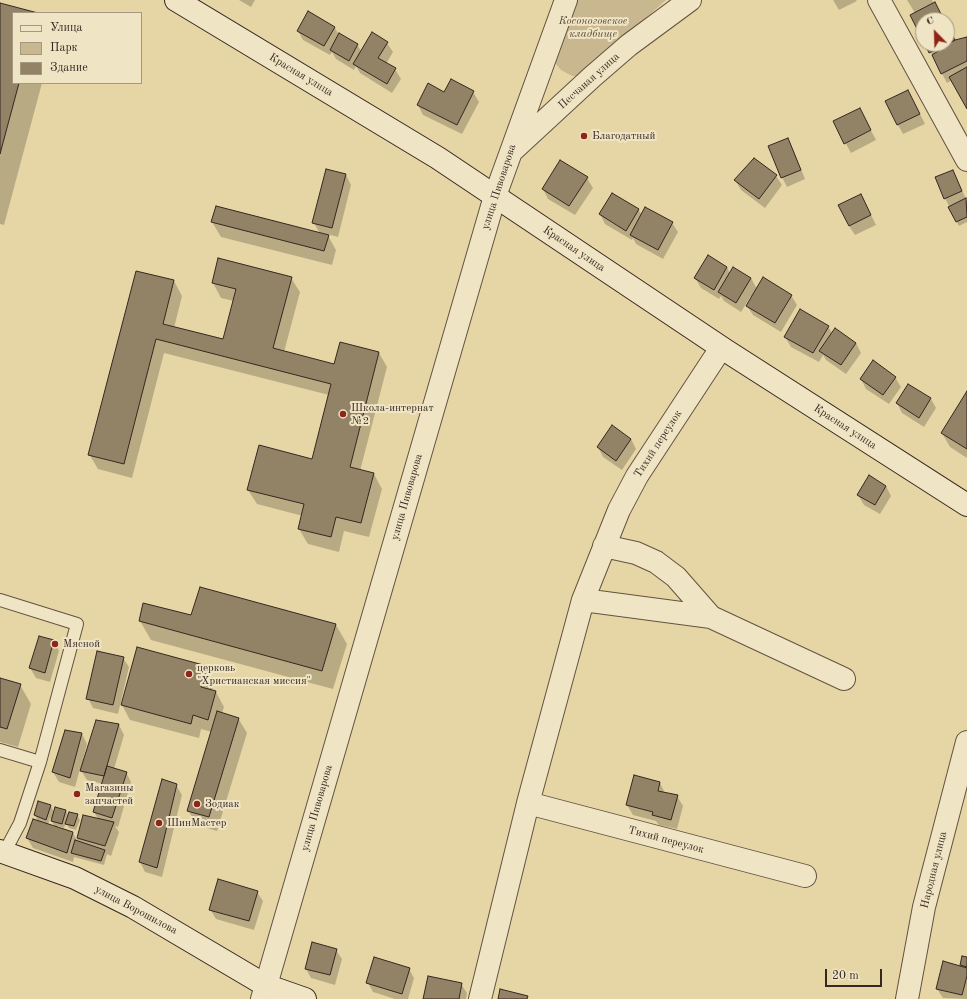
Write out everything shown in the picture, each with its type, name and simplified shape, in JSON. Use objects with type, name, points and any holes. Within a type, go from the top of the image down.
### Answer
[{"type":"street","name":"Красная улица","points":[[176,0],[438,158],[721,348],[967,505]]},
{"type":"street","name":"улица Пивоварова","points":[[264,992],[494,196],[566,0]]},
{"type":"street","name":"Песчаная улица","points":[[510,152],[629,45],[690,0]]},
{"type":"street","points":[[879,0],[967,160]]},
{"type":"street","name":"Тихий переулок","points":[[480,999],[528,803],[583,600],[619,510],[637,476],[721,348]]},
{"type":"street","points":[[604,546],[636,553],[656,562],[676,577],[711,617]]},
{"type":"street","points":[[583,600],[711,617],[844,679]]},
{"type":"street","name":"Народная улица","points":[[907,999],[924,907],[967,742]]},
{"type":"street","name":"Тихий переулок","points":[[528,803],[805,876]]},
{"type":"street","name":"улица Ворошилова","points":[[2,852],[75,878],[133,907],[264,992],[305,999]]},
{"type":"lane","points":[[0,600],[77,624],[40,762],[20,823],[2,852]]},
{"type":"lane","points":[[0,750],[40,762]]},
{"type":"green space","name":"Косоноговское кладбище","points":[[574,0],[666,0],[585,72],[578,76],[572,76],[561,70],[556,64],[555,55]]},
{"type":"building","points":[[935,2],[940,12],[916,12]]},
{"type":"building","points":[[0,3],[34,12],[12,12],[12,84],[19,84],[0,154]]},
{"type":"building","points":[[308,11],[335,27],[324,46],[297,31]]},
{"type":"building","points":[[915,12],[915,25],[910,15]]},
{"type":"building","points":[[372,32],[388,42],[378,58],[396,68],[387,84],[353,64]]},
{"type":"building","points":[[339,33],[358,44],[349,61],[330,50]]},
{"type":"building","points":[[967,37],[967,61],[941,74],[932,55],[937,52],[955,52],[955,40]]},
{"type":"building","points":[[967,67],[967,109],[949,77]]},
{"type":"building","points":[[451,79],[474,91],[457,125],[417,105],[428,83],[444,92]]},
{"type":"building","points":[[908,90],[920,114],[897,125],[885,101]]},
{"type":"building","points":[[860,108],[871,130],[844,144],[833,121]]},
{"type":"building","points":[[788,138],[801,170],[781,178],[768,146]]},
{"type":"building","points":[[754,158],[777,175],[759,199],[734,180]]},
{"type":"building","points":[[560,160],[588,177],[569,206],[542,189]]},
{"type":"building","points":[[326,169],[346,174],[332,228],[312,223]]},
{"type":"building","points":[[953,170],[962,191],[944,199],[935,177]]},
{"type":"building","points":[[612,193],[639,209],[626,231],[599,214]]},
{"type":"building","points":[[861,194],[871,215],[849,226],[838,205]]},
{"type":"building","points":[[966,198],[967,217],[956,222],[948,207]]},
{"type":"building","points":[[216,206],[329,235],[324,251],[211,222]]},
{"type":"building","points":[[645,207],[673,222],[658,250],[630,235]]},
{"type":"building","points":[[708,255],[727,267],[714,290],[694,278]]},
{"type":"building","name":"Школа-интернат №2","points":[[218,258],[292,277],[273,348],[334,364],[340,342],[379,352],[350,467],[374,473],[361,523],[336,517],[331,537],[298,529],[304,504],[247,490],[259,445],[312,459],[331,384],[156,339],[124,464],[88,455],[136,271],[174,280],[163,324],[223,339],[236,289],[212,283]]},
{"type":"building","points":[[733,267],[751,278],[736,303],[718,292]]},
{"type":"building","points":[[763,277],[792,295],[775,323],[746,306]]},
{"type":"building","points":[[800,309],[829,326],[813,353],[784,337]]},
{"type":"building","points":[[835,328],[856,343],[841,365],[819,351]]},
{"type":"building","points":[[873,360],[896,377],[883,395],[860,379]]},
{"type":"building","points":[[908,384],[931,398],[919,418],[896,403]]},
{"type":"building","points":[[967,391],[967,449],[941,433]]},
{"type":"building","points":[[612,425],[631,439],[616,461],[597,447]]},
{"type":"building","points":[[869,475],[886,486],[875,505],[857,495]]},
{"type":"building","points":[[200,587],[336,624],[322,671],[139,621],[143,603],[191,615]]},
{"type":"building","points":[[39,636],[54,640],[45,673],[29,668]]},
{"type":"building","points":[[137,647],[207,666],[201,687],[216,691],[208,720],[193,715],[191,724],[121,705]]},
{"type":"building","points":[[97,651],[124,657],[113,705],[86,699]]},
{"type":"building","points":[[0,678],[21,684],[7,729],[0,727]]},
{"type":"building","points":[[217,711],[239,718],[209,817],[187,811]]},
{"type":"building","points":[[96,720],[119,724],[104,776],[80,771]]},
{"type":"building","points":[[65,730],[82,733],[70,778],[52,772]]},
{"type":"building","points":[[107,766],[127,772],[112,818],[93,812]]},
{"type":"building","points":[[634,775],[660,782],[658,791],[678,795],[671,820],[652,815],[653,812],[626,805]]},
{"type":"building","name":"ШинМастер","points":[[162,779],[177,784],[157,868],[139,862]]},
{"type":"building","points":[[38,801],[51,805],[46,820],[34,815]]},
{"type":"building","points":[[55,807],[66,810],[62,824],[51,821]]},
{"type":"building","points":[[69,812],[78,814],[74,826],[65,824]]},
{"type":"building","points":[[83,815],[114,822],[105,846],[77,838]]},
{"type":"building","points":[[33,819],[73,832],[67,853],[26,838]]},
{"type":"building","points":[[75,840],[105,850],[101,861],[71,853]]},
{"type":"building","points":[[218,879],[258,891],[249,921],[209,910]]},
{"type":"building","points":[[312,942],[337,949],[330,975],[305,969]]},
{"type":"building","points":[[962,956],[967,957],[967,967],[960,965]]},
{"type":"building","points":[[374,957],[410,968],[402,994],[366,983]]},
{"type":"building","points":[[943,961],[967,968],[967,976],[962,995],[936,989]]},
{"type":"building","points":[[428,976],[462,983],[459,999],[423,999]]},
{"type":"building","points":[[500,989],[528,996],[527,999],[498,999]]},
{"type":"place","name":"Благодатный","points":[[584,136]]},
{"type":"place","name":"Школа-интернат №2","points":[[343,414]]},
{"type":"place","name":"Мясной","points":[[55,644]]},
{"type":"place","name":"церковь \"Христианская миссия\"","points":[[189,674]]},
{"type":"place","name":"Магазины запчастей","points":[[77,794]]},
{"type":"place","name":"Зодиак","points":[[197,804]]},
{"type":"place","name":"ШинМастер","points":[[159,823]]}]
